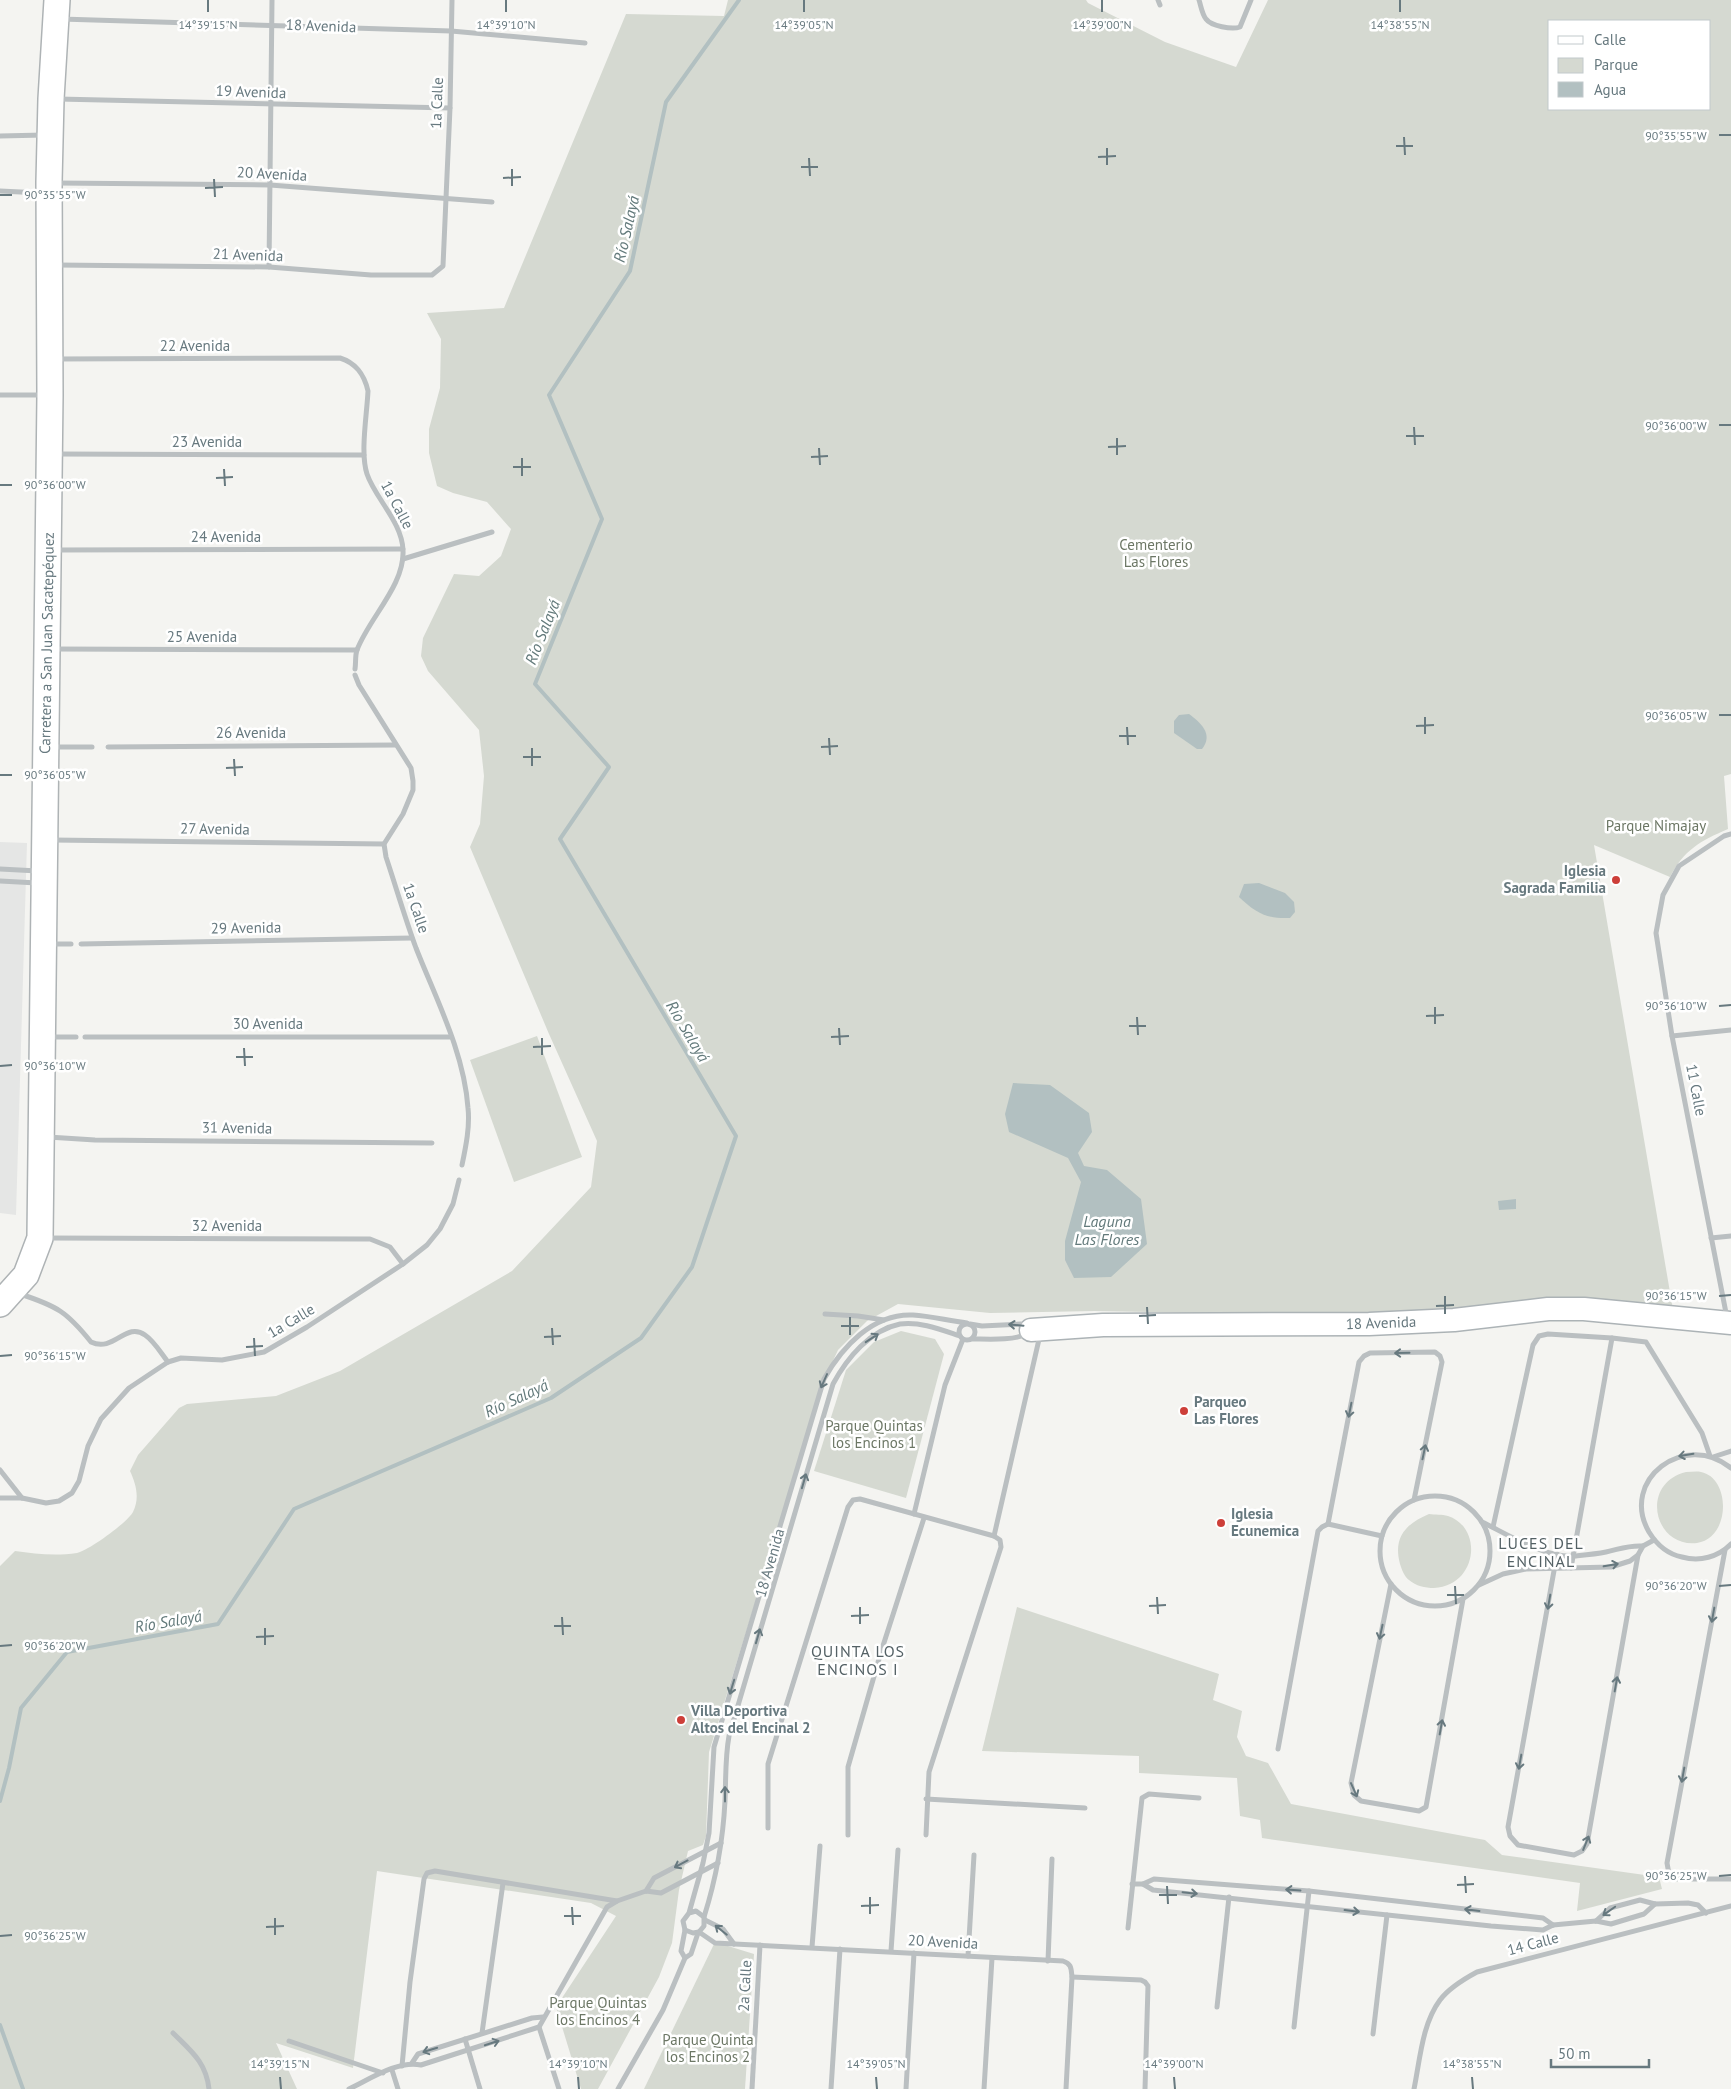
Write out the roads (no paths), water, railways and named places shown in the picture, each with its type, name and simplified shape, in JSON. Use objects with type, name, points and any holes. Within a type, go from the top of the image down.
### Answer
[{"type":"main road","name":"Carretera a San Juan Sacatepéquez","points":[[6,1298],[31,1267],[40,1238],[44,944],[36,877],[45,840],[50,396],[49,188],[56,9]]},
{"type":"street","points":[[269,267],[272,0]]},
{"type":"street","name":"1a Calle","points":[[443,266],[450,108],[452,0]]},
{"type":"street","points":[[1199,0],[1205,18],[1209,22],[1234,29],[1240,27],[1251,0]]},
{"type":"street","name":"18 Avenida","points":[[56,9],[272,25],[451,31],[585,43]]},
{"type":"street","name":"19 Avenida","points":[[51,99],[270,106],[450,108]]},
{"type":"street","points":[[0,136],[50,135]]},
{"type":"street","name":"20 Avenida","points":[[49,188],[270,185],[492,202]]},
{"type":"street","points":[[0,191],[49,188]]},
{"type":"street","name":"21 Avenida","points":[[49,265],[269,267],[371,276],[432,274],[439,271],[443,266]]},
{"type":"street","name":"1a Calle","points":[[340,358],[350,361],[360,370],[366,381],[368,391],[364,455],[368,477],[384,503],[401,538],[403,549],[403,559],[386,600],[357,650],[355,669]]},
{"type":"street","name":"22 Avenida","points":[[50,360],[340,358]]},
{"type":"street","points":[[0,395],[50,396]]},
{"type":"street","name":"23 Avenida","points":[[49,454],[364,455]]},
{"type":"street","points":[[403,559],[492,532]]},
{"type":"street","name":"24 Avenida","points":[[48,550],[403,549]]},
{"type":"street","name":"25 Avenida","points":[[47,649],[357,650]]},
{"type":"street","points":[[355,675],[359,686],[411,768],[413,790],[403,814],[384,844]]},
{"type":"street","name":"26 Avenida","points":[[108,747],[395,745]]},
{"type":"street","points":[[46,747],[92,747]]},
{"type":"street","name":"11 Calle","points":[[1729,1323],[1672,1036],[1656,933],[1662,895],[1679,866],[1724,836],[1731,834]]},
{"type":"street","name":"27 Avenida","points":[[45,840],[384,844]]},
{"type":"street","name":"1a Calle","points":[[384,844],[386,857],[412,938],[452,1037],[463,1074],[468,1109],[466,1143],[462,1165]]},
{"type":"street","points":[[0,869],[36,877]]},
{"type":"street","points":[[0,881],[36,877]]},
{"type":"street","name":"29 Avenida","points":[[81,944],[412,938]]},
{"type":"street","points":[[44,944],[71,944]]},
{"type":"street","points":[[1672,1036],[1731,1030]]},
{"type":"street","points":[[43,1037],[76,1037]]},
{"type":"street","name":"30 Avenida","points":[[86,1037],[452,1037]]},
{"type":"street","name":"31 Avenida","points":[[42,1136],[95,1140],[432,1143]]},
{"type":"street","name":"1a Calle","points":[[0,1498],[22,1498],[46,1503],[59,1501],[72,1493],[79,1482],[88,1446],[101,1419],[129,1388],[168,1362],[181,1358],[222,1360],[264,1352],[307,1327],[402,1264],[427,1245],[440,1229],[453,1204],[459,1180]]},
{"type":"street","points":[[1712,1238],[1731,1236]]},
{"type":"street","name":"32 Avenida","points":[[40,1238],[370,1239],[390,1248],[402,1264]]},
{"type":"street","points":[[6,1298],[47,1303],[63,1312],[95,1344],[110,1344],[132,1332],[143,1333],[168,1362]]},
{"type":"street","name":"18 Avenida","points":[[972,1339],[1022,1336],[1036,1330],[1104,1325],[1369,1324],[1454,1320],[1548,1309],[1584,1309],[1729,1323]]},
{"type":"street","points":[[825,1314],[885,1320]]},
{"type":"street","name":"18 Avenida","points":[[685,1958],[681,1951],[685,1930],[683,1921],[689,1913],[706,1850],[712,1810],[714,1747],[819,1393],[832,1366],[856,1337],[885,1320],[898,1316],[913,1315],[982,1326],[1022,1324],[1036,1330]]},
{"type":"street","name":"18 Avenida","points":[[618,2089],[663,2010],[685,1958],[691,1954],[699,1932],[704,1926],[704,1918],[721,1843],[725,1800],[725,1763],[729,1736],[833,1384],[840,1370],[862,1345],[875,1335],[894,1326],[914,1324],[937,1328],[961,1338]]},
{"type":"street","points":[[914,1514],[946,1385],[961,1338],[960,1328],[968,1324],[976,1331],[972,1339],[961,1338]]},
{"type":"street","points":[[994,1536],[1038,1346],[1036,1330]]},
{"type":"street","points":[[1493,1527],[1533,1345],[1539,1336],[1548,1334],[1646,1342],[1702,1433],[1711,1456],[1731,1468]]},
{"type":"street","points":[[1571,1568],[1612,1338]]},
{"type":"street","points":[[1328,1524],[1359,1362],[1370,1353],[1435,1352],[1440,1356],[1442,1362],[1414,1500]]},
{"type":"street","points":[[1731,1451],[1711,1456],[1693,1454],[1677,1457],[1662,1465],[1650,1477],[1644,1493],[1642,1509],[1645,1526],[1654,1540],[1663,1549],[1675,1556],[1700,1559],[1713,1556],[1725,1550],[1731,1544]]},
{"type":"street","points":[[0,1470],[22,1498]]},
{"type":"street","points":[[1479,1586],[1487,1571],[1490,1554],[1489,1537],[1482,1521],[1472,1510],[1459,1501],[1444,1496],[1429,1496],[1414,1500],[1400,1508],[1389,1521],[1382,1536],[1380,1553],[1383,1569],[1391,1584],[1406,1598],[1424,1606],[1444,1606],[1463,1599],[1479,1586],[1503,1574],[1526,1569],[1611,1567],[1630,1561],[1638,1555],[1644,1546],[1654,1540]]},
{"type":"street","points":[[768,1828],[768,1764],[848,1507],[852,1500],[860,1499],[994,1536],[1000,1540],[1001,1547],[929,1772],[926,1799],[926,1835]]},
{"type":"street","points":[[848,1835],[848,1767],[881,1652],[924,1518]]},
{"type":"street","points":[[1482,1521],[1510,1537],[1558,1554],[1573,1556],[1605,1552],[1629,1545],[1644,1546]]},
{"type":"street","points":[[1278,1749],[1318,1531],[1328,1524],[1382,1536]]},
{"type":"street","points":[[1725,1550],[1667,1863],[1669,1874],[1675,1879],[1731,1879]]},
{"type":"street","points":[[1558,1554],[1508,1826],[1510,1836],[1518,1845],[1574,1855],[1582,1851],[1587,1844],[1638,1555]]},
{"type":"street","points":[[1391,1584],[1350,1783],[1354,1794],[1361,1801],[1419,1812],[1426,1807],[1463,1599]]},
{"type":"street","points":[[1128,1928],[1142,1798],[1149,1794],[1199,1798]]},
{"type":"street","points":[[926,1799],[1085,1808]]},
{"type":"street","points":[[646,1891],[654,1878],[721,1843]]},
{"type":"street","points":[[812,1947],[820,1846]]},
{"type":"street","points":[[891,1952],[898,1850]]},
{"type":"street","points":[[968,1956],[974,1855]]},
{"type":"street","points":[[1048,1961],[1052,1859]]},
{"type":"street","points":[[559,2089],[539,2027],[602,1914],[607,1907],[617,1901],[646,1891],[661,1893],[718,1863]]},
{"type":"street","points":[[402,2066],[410,1982],[424,1879],[427,1873],[435,1871],[617,1901]]},
{"type":"street","points":[[1132,1884],[1143,1884],[1154,1879],[1309,1891],[1542,1918],[1554,1925]]},
{"type":"street","points":[[482,2033],[503,1883]]},
{"type":"street","points":[[1143,1884],[1153,1890],[1543,1930],[1554,1925],[1596,1921],[1611,1924],[1627,1921],[1644,1914],[1655,1904]]},
{"type":"street","points":[[1294,2027],[1309,1891]]},
{"type":"street","points":[[1217,2007],[1229,1898]]},
{"type":"street","points":[[1596,1921],[1610,1908],[1640,1900],[1655,1904],[1688,1903],[1698,1905],[1706,1912]]},
{"type":"street","name":"14 Calle","points":[[1414,2089],[1430,2015],[1440,1998],[1460,1982],[1477,1972],[1731,1906]]},
{"type":"street","points":[[689,1913],[696,1911],[723,1929],[734,1944]]},
{"type":"street","points":[[1491,1926],[1493,1913]]},
{"type":"street","points":[[1373,2034],[1387,1915]]},
{"type":"street","points":[[685,1930],[693,1933],[699,1932]]},
{"type":"street","name":"20 Avenida","points":[[699,1932],[715,1943],[760,1944],[1068,1963],[1071,1967],[1072,1977]]},
{"type":"street","name":"2a Calle","points":[[752,2089],[760,1944]]},
{"type":"street","points":[[831,2089],[840,1949]]},
{"type":"street","points":[[906,2089],[914,1953]]},
{"type":"street","points":[[984,2089],[992,1958]]},
{"type":"street","points":[[1066,2089],[1072,1977],[1141,1980],[1146,1982],[1148,1986],[1145,2089]]},
{"type":"street","points":[[412,2063],[418,2054],[532,2018],[543,2017]]},
{"type":"street","points":[[349,2089],[402,2066],[412,2063],[421,2065],[539,2027]]},
{"type":"street","points":[[174,2033],[192,2050],[199,2060],[205,2071],[209,2089]]},
{"type":"street","points":[[465,2039],[480,2089]]},
{"type":"street","points":[[289,2041],[382,2074]]},
{"type":"street","points":[[392,2070],[398,2089]]},
{"type":"water","points":[[1189,714],[1201,725],[1206,733],[1207,738],[1202,749],[1197,749],[1174,733],[1174,721],[1179,715]]},
{"type":"water","points":[[1259,883],[1285,893],[1294,902],[1295,912],[1290,918],[1262,914],[1239,897],[1244,884]]},
{"type":"water","name":"Laguna Las Flores","points":[[1013,1083],[1050,1085],[1089,1113],[1092,1132],[1078,1153],[1084,1166],[1107,1170],[1141,1199],[1147,1244],[1111,1277],[1074,1278],[1065,1260],[1065,1241],[1081,1182],[1068,1158],[1009,1132],[1005,1114]]},
{"type":"water","points":[[1516,1199],[1516,1209],[1499,1210],[1498,1201]]},
{"type":"waterway","name":"Río Salayá","points":[[0,1801],[9,1768],[21,1708],[67,1652],[218,1624],[294,1509],[551,1398],[641,1338],[692,1267],[736,1136],[560,839],[609,767],[535,684],[602,519],[549,395],[630,271],[666,102],[739,0]]},
{"type":"waterway","points":[[0,2025],[23,2089]]},
{"type":"place","name":"Iglesia Sagrada Familia","points":[[1616,880]]},
{"type":"place","name":"Parqueo Las Flores","points":[[1184,1411]]},
{"type":"place","name":"Iglesia Ecunemica","points":[[1221,1523]]},
{"type":"place","name":"Villa Deportiva Altos del Encinal 2","points":[[681,1720]]},
{"type":"district","name":"LUCES DEL ENCINAL","points":[[1541,1552]]},
{"type":"district","name":"QUINTA LOS ENCINOS I","points":[[858,1660]]},
{"type":"park label","name":"Cementerio Las Flores","points":[[1156,554]]},
{"type":"park label","name":"Parque Nimajay","points":[[1656,826]]},
{"type":"park label","name":"Parque Quintas los Encinos 1","points":[[874,1434]]},
{"type":"park label","name":"Parque Quintas los Encinos 4","points":[[598,2012]]},
{"type":"park label","name":"Parque Quinta los Encinos 2","points":[[708,2048]]}]
